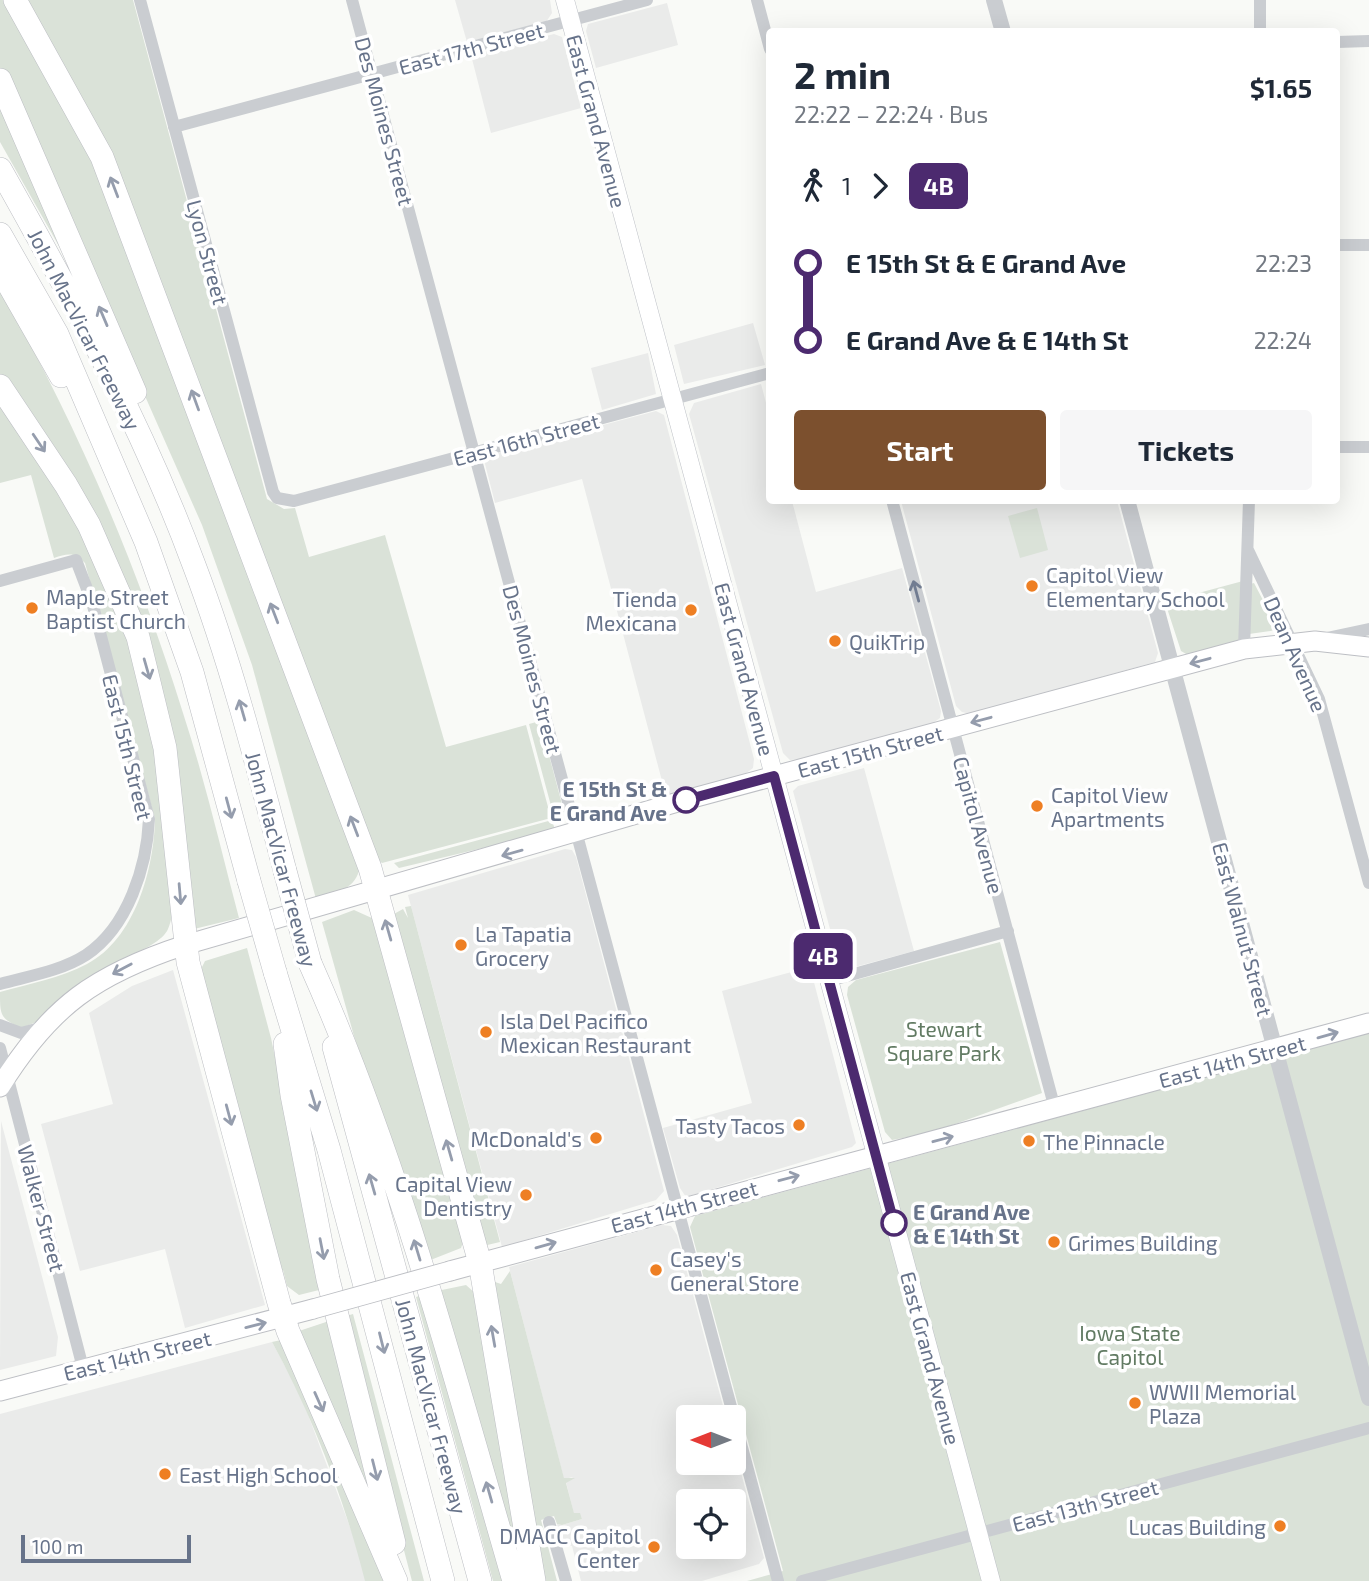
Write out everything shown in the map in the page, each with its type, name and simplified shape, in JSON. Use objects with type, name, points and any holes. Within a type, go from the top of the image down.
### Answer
[{"type":"highway","points":[[18,4],[102,157],[376,890],[480,1263],[534,1581]]},
{"type":"highway","points":[[0,80],[151,430],[167,495]]},
{"type":"highway","name":"John MacVicar Freeway","points":[[0,169],[114,381],[167,495],[230,668],[480,1581]]},
{"type":"highway","name":"John MacVicar Freeway","points":[[0,234],[57,334],[132,510],[192,672],[248,881],[339,1188],[443,1581]]},
{"type":"highway","points":[[0,269],[132,510]]},
{"type":"highway","points":[[0,386],[83,515],[138,637],[165,748],[185,945],[283,1317],[396,1581]]},
{"type":"highway","points":[[310,963],[355,1065],[393,1174],[456,1374],[513,1581]]},
{"type":"highway","points":[[277,980],[292,1095],[328,1279],[405,1581]]},
{"type":"main road","name":"East Grand Avenue","points":[[565,0],[991,1581]]},
{"type":"main road","name":"East 15th Street","points":[[4,1081],[43,1027],[88,987],[132,964],[185,945],[774,776],[1244,649],[1315,641],[1369,647]]},
{"type":"main road","name":"East 14th Street","points":[[0,1391],[1369,1023]]},
{"type":"street","name":"Lyon Street","points":[[140,0],[273,492],[282,501]]},
{"type":"street","name":"Des Moines Street","points":[[352,0],[778,1581]]},
{"type":"street","name":"East 17th Street","points":[[174,127],[646,0]]},
{"type":"street","points":[[757,0],[766,34]]},
{"type":"street","points":[[994,0],[1002,28]]},
{"type":"street","points":[[1259,28],[1260,0]]},
{"type":"street","points":[[1340,41],[1369,41]]},
{"type":"street","points":[[1340,245],[1369,245]]},
{"type":"street","name":"East 16th Street","points":[[282,501],[294,501],[766,374]]},
{"type":"street","points":[[1340,447],[1369,447]]},
{"type":"street","name":"Capitol Avenue","points":[[893,504],[1055,1109]]},
{"type":"street","name":"East Walnut Street","points":[[1128,504],[1369,1398]]},
{"type":"street","name":"Dean Avenue","points":[[1244,649],[1250,504]]},
{"type":"street","name":"Dean Avenue","points":[[1248,550],[1323,709],[1369,883]]},
{"type":"street","name":"East 15th Street","points":[[0,580],[76,560],[92,602],[149,818],[148,850],[130,896],[110,935],[86,954],[62,967],[0,984]]},
{"type":"street","name":"East 15th Street","points":[[1315,641],[1340,633],[1369,629]]},
{"type":"street","points":[[829,981],[1007,931]]},
{"type":"street","points":[[0,1024],[21,1033],[43,1027]]},
{"type":"street","name":"Walker Street","points":[[0,1048],[4,1081],[83,1368]]},
{"type":"street","name":"East 13th Street","points":[[802,1581],[1369,1428]]},
{"type":"street","points":[[549,1522],[566,1581]]},
{"type":"shaded area","points":[[455,0],[550,0],[552,13],[546,22],[467,42]]},
{"type":"shaded area","points":[[667,3],[678,45],[596,68],[586,31],[588,24]]},
{"type":"shaded area","points":[[554,34],[562,37],[581,108],[491,133],[471,55]]},
{"type":"shaded area","points":[[753,323],[765,365],[684,384],[674,345]]},
{"type":"shaded area","points":[[648,353],[656,394],[602,410],[591,368]]},
{"type":"shaded area","points":[[761,384],[766,403],[766,504],[793,504],[816,592],[902,568],[941,711],[940,718],[930,725],[801,759],[790,760],[783,753],[689,414],[694,403]]},
{"type":"shaded area","points":[[656,411],[664,415],[754,759],[753,768],[745,774],[666,796],[582,479],[495,503],[485,464],[486,457],[493,454]]},
{"type":"shaded area","name":"Capitol View Elementary School","points":[[902,504],[1118,504],[1158,653],[1155,662],[970,714],[962,712],[956,706]]},
{"type":"shaded area","points":[[864,768],[914,951],[851,968],[843,966],[838,959],[793,791],[798,786]]},
{"type":"shaded area","points":[[565,849],[572,850],[576,857],[664,1191],[656,1200],[502,1247],[408,895]]},
{"type":"shaded area","points":[[810,967],[856,1143],[852,1147],[686,1197],[680,1188],[663,1128],[752,1103],[722,991]]},
{"type":"shaded area","points":[[173,970],[265,1305],[185,1328],[165,1249],[80,1271],[41,1124],[113,1104],[89,1013],[132,986]]},
{"type":"shaded area","points":[[1,1121],[58,1337],[56,1356],[0,1370]]},
{"type":"shaded area","points":[[662,1225],[671,1226],[677,1235],[723,1405],[676,1405],[676,1475],[742,1475],[745,1489],[676,1489],[676,1559],[746,1559],[746,1491],[764,1558],[759,1564],[702,1581],[581,1581],[572,1546],[563,1545],[557,1524],[582,1519],[579,1513],[574,1514],[566,1482],[573,1477],[564,1479],[509,1267]]},
{"type":"shaded area","name":"East High School","points":[[272,1342],[301,1396],[353,1535],[367,1581],[0,1581],[0,1414]]},
{"type":"green space","points":[[0,0],[5,0],[93,161],[360,866],[355,880],[338,892],[316,899],[252,665],[202,525],[0,68]]},
{"type":"green space","points":[[26,0],[133,0],[267,499],[284,509],[295,508],[309,557],[385,535],[446,747],[526,725],[551,818],[382,863],[374,856]]},
{"type":"green space","points":[[0,105],[60,248],[0,142]]},
{"type":"green space","points":[[0,290],[80,444],[146,603],[191,738],[239,918],[194,929],[137,620],[0,375]]},
{"type":"green space","points":[[0,400],[45,470],[86,543],[104,580],[134,658],[146,698],[156,751],[173,897],[171,919],[162,937],[102,973],[64,1005],[21,1028],[5,1019],[0,1006],[0,992],[77,969],[104,953],[118,938],[139,901],[146,880],[155,819],[85,563],[71,554],[54,558],[31,475],[0,483]]},
{"type":"green space","points":[[1037,508],[1048,550],[1020,558],[1008,516]]},
{"type":"green space","points":[[1243,581],[1239,641],[1188,655],[1181,651],[1165,602]]},
{"type":"green space","points":[[1254,583],[1277,630],[1249,634],[1250,584]]},
{"type":"green space","points":[[540,721],[564,812],[554,817],[529,724]]},
{"type":"green space","points":[[552,820],[555,830],[541,834],[399,868],[394,863]]},
{"type":"green space","points":[[411,906],[500,1242],[483,1246],[392,915],[403,909],[408,918],[405,907]]},
{"type":"green space","points":[[354,910],[374,919],[465,1236],[461,1248],[428,1261],[354,1036],[322,922]]},
{"type":"green space","name":"Stewart Square Park","points":[[1000,942],[1042,1093],[930,1133],[892,1140],[885,1132],[847,995],[848,987],[856,980]]},
{"type":"green space","points":[[247,948],[271,1038],[323,1289],[299,1295],[287,1286],[283,1270],[278,1270],[200,971],[205,961]]},
{"type":"green space","name":"Iowa State Capitol","points":[[1369,1033],[1369,1581],[747,1581],[783,1571],[746,1434],[746,1405],[738,1405],[690,1227],[695,1216]]},
{"type":"green space","points":[[510,1271],[564,1478],[575,1478],[566,1483],[574,1513],[580,1513],[582,1519],[562,1525],[557,1524],[554,1516],[541,1520],[557,1581],[543,1581],[494,1286],[495,1282],[501,1284]]},
{"type":"green space","points":[[466,1285],[476,1294],[514,1510],[521,1581],[437,1291]]},
{"type":"green space","points":[[423,1295],[506,1581],[493,1581],[416,1297]]},
{"type":"green space","points":[[353,1314],[424,1581],[412,1581],[343,1317]]},
{"type":"green space","points":[[329,1321],[380,1521],[299,1331]]},
{"type":"green space","points":[[281,1340],[387,1581],[365,1581],[326,1458],[301,1399],[272,1342]]},
{"type":"bus line","name":"4B","points":[[686,800],[774,776],[894,1223]]},
{"type":"place","name":"Capitol View Elementary School","points":[[1032,586]]},
{"type":"place","name":"Maple Street Baptist Church","points":[[32,608]]},
{"type":"place","name":"Tienda Mexicana","points":[[691,610]]},
{"type":"place","name":"QuikTrip","points":[[835,641]]},
{"type":"place","name":"E 15th St & E Grand Ave","points":[[686,800]]},
{"type":"place","name":"Capitol View Apartments","points":[[1037,806]]},
{"type":"place","name":"La Tapatia Grocery","points":[[461,945]]},
{"type":"place","name":"Isla Del Pacifico Mexican Restaurant","points":[[486,1032]]},
{"type":"place","name":"Tasty Tacos","points":[[799,1125]]},
{"type":"place","name":"McDonald's","points":[[596,1138]]},
{"type":"place","name":"The Pinnacle","points":[[1029,1141]]},
{"type":"place","name":"Capital View Dentistry","points":[[526,1195]]},
{"type":"place","name":"E Grand Ave & E 14th St","points":[[894,1223]]},
{"type":"place","name":"Grimes Building","points":[[1054,1242]]},
{"type":"place","name":"Casey's General Store","points":[[656,1270]]},
{"type":"place","name":"WWII Memorial Plaza","points":[[1135,1403]]},
{"type":"place","name":"East High School","points":[[165,1474]]},
{"type":"place","name":"Lucas Building","points":[[1280,1526]]},
{"type":"place","name":"DMACC Capitol Center","points":[[654,1547]]}]
